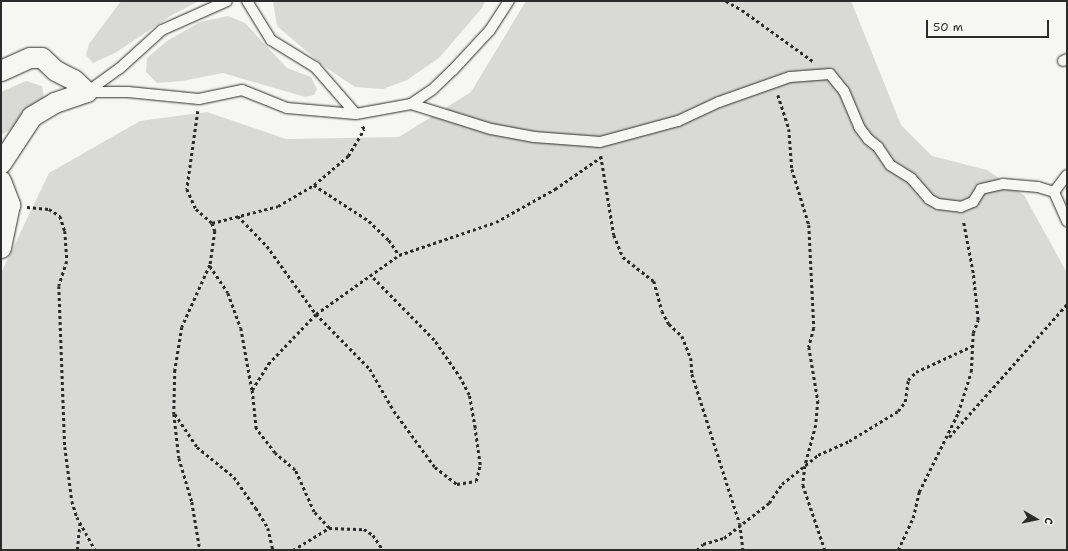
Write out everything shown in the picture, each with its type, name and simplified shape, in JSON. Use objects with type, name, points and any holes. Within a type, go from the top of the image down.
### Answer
[{"type":"street","points":[[1,71],[30,58],[42,58],[56,71],[74,80],[87,92],[55,103],[32,117],[1,164]]},
{"type":"street","points":[[1,181],[10,205],[1,248]]},
{"type":"lane","points":[[87,92],[119,69],[162,30],[227,1]]},
{"type":"lane","points":[[247,1],[271,40],[315,67],[356,114]]},
{"type":"lane","points":[[87,92],[128,92],[199,99],[242,90],[287,108],[356,114],[410,104],[432,90],[453,70],[490,30],[509,1]]},
{"type":"lane","points":[[410,104],[491,129],[534,137],[600,142],[678,121],[719,102],[775,83],[806,75],[830,74],[844,91],[859,127],[890,165],[911,178],[929,199],[949,207],[961,207],[973,202],[981,189],[1003,184],[1038,187],[1054,192],[1067,221]]},
{"type":"lane","points":[[1054,192],[1067,175]]},
{"type":"path","points":[[726,1],[775,32],[830,74]]},
{"type":"path","points":[[775,83],[789,129],[792,169],[809,225],[814,328],[809,347],[818,401],[816,425],[804,466],[803,485],[825,550]]},
{"type":"path","points":[[199,99],[198,127],[187,189],[196,209],[212,224],[215,231],[210,265],[182,327],[175,370],[174,414],[179,458],[192,502],[200,550]]},
{"type":"path","points":[[212,224],[278,206],[314,185],[348,156],[360,136],[364,129],[356,114]]},
{"type":"path","points":[[600,142],[601,157],[614,235],[623,257],[654,281],[662,311],[669,324],[682,336],[740,524],[743,550]]},
{"type":"path","points":[[252,390],[268,364],[316,314],[399,255],[496,222],[555,189],[601,157]]},
{"type":"path","points":[[314,185],[369,221],[389,240],[399,255]]},
{"type":"path","points":[[10,205],[49,209],[60,216],[65,231],[67,261],[59,286],[65,448],[72,500],[80,523],[95,550]]},
{"type":"path","points":[[898,550],[913,518],[919,492],[948,439],[971,372],[972,346],[978,320],[973,273],[961,207]]},
{"type":"path","points":[[238,216],[267,246],[316,314],[370,370],[394,411],[435,466],[457,484],[476,480],[480,465],[469,395],[461,379],[434,340],[371,276]]},
{"type":"path","points":[[210,265],[228,293],[241,328],[252,390],[256,429],[275,453],[295,470],[314,512],[329,528]]},
{"type":"path","points":[[948,439],[1067,304]]},
{"type":"path","points":[[697,550],[703,544],[724,538],[740,524],[769,503],[782,484],[818,455],[849,442],[898,411],[905,402],[908,380],[916,372],[972,346]]},
{"type":"path","points":[[174,414],[197,447],[234,478],[256,508],[268,528],[273,550]]},
{"type":"path","points":[[77,550],[80,523]]},
{"type":"path","points":[[293,550],[329,528],[364,529],[373,535],[383,550]]},
{"type":"shaded area","points":[[121,1],[199,1],[172,15],[115,53],[93,63],[86,55],[89,44]]},
{"type":"shaded area","points":[[273,1],[485,1],[482,8],[439,58],[407,80],[383,89],[355,87],[325,67],[277,26]]},
{"type":"shaded area","points":[[526,1],[851,1],[901,125],[932,156],[987,170],[1024,195],[1067,273],[1067,550],[1,550],[1,273],[49,173],[140,121],[207,112],[286,139],[399,137],[471,92]]},
{"type":"shaded area","points":[[228,16],[245,23],[287,68],[311,77],[317,89],[314,95],[305,97],[223,73],[182,81],[157,83],[146,72],[147,58],[167,41],[200,22]]},
{"type":"shaded area","points":[[26,81],[42,86],[44,97],[15,127],[1,135],[1,92]]}]
